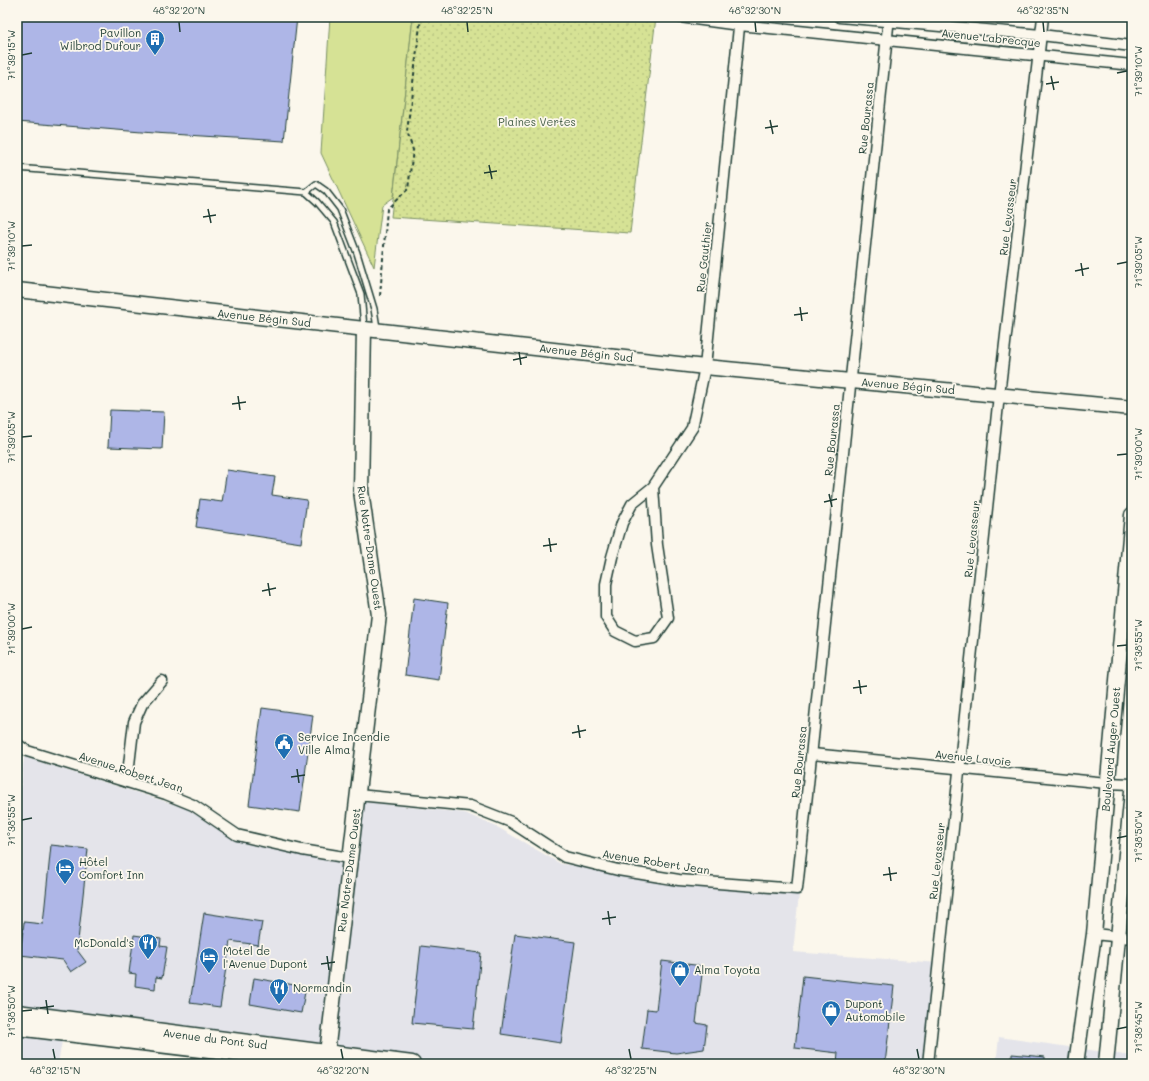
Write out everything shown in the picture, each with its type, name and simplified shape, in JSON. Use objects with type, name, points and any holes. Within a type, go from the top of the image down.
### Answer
[{"type":"main road","name":"Avenue du Pont Sud","points":[[17,1013],[326,1060]]},
{"type":"main road","name":"Avenue du Pont Sud","points":[[17,1027],[326,1060],[412,1064]]},
{"type":"street","name":"Avenue Labrecque","points":[[680,17],[740,21],[887,40],[1132,65]]},
{"type":"street","name":"Avenue Labrecque","points":[[840,17],[889,19],[1132,46]]},
{"type":"street","name":"Rue Levasseur","points":[[928,1064],[1000,395],[1043,17]]},
{"type":"street","name":"Rue Bourassa","points":[[797,889],[889,19]]},
{"type":"street","name":"Rue Gauthier","points":[[653,487],[657,545],[668,618],[654,638],[635,640],[615,631],[606,617],[606,584],[622,523],[632,504],[653,487],[692,428],[704,367],[740,21]]},
{"type":"street","name":"Avenue Bégin Sud","points":[[17,290],[704,367],[1132,408]]},
{"type":"street","name":"Rue Notre-Dame Ouest","points":[[326,1060],[379,615],[361,490],[370,329]]},
{"type":"street","name":"Boulevard Auger Ouest","points":[[1076,1064],[1094,934],[1132,515]]},
{"type":"street","points":[[127,782],[134,722],[142,704],[162,681]]},
{"type":"street","name":"Avenue Robert Jean","points":[[17,744],[27,750],[166,794],[193,806],[237,835],[302,850],[350,858]]},
{"type":"street","name":"Avenue Lavoie","points":[[812,754],[1107,783],[1132,784]]},
{"type":"street","points":[[1106,1064],[1126,937],[1132,791]]},
{"type":"street","name":"Avenue Robert Jean","points":[[358,796],[470,806],[511,822],[565,857],[618,870],[679,880],[797,889]]},
{"type":"street","points":[[1094,934],[1126,937]]},
{"type":"lane","points":[[17,168],[306,192],[317,202],[334,222],[361,294],[370,329]]},
{"type":"lane","points":[[306,192],[316,184],[326,191],[340,209],[357,253],[374,309],[370,329]]},
{"type":"path","points":[[379,300],[386,209],[408,189],[413,150],[407,132],[421,17]]},
{"type":"shaded area","points":[[24,757],[186,808],[229,837],[358,854],[364,802],[465,813],[499,828],[561,864],[799,894],[793,952],[939,963],[928,1064],[200,1064],[201,1049],[62,1041],[58,1064],[17,1064],[17,819]]},
{"type":"shaded area","points":[[999,1037],[1132,1056],[1132,1064],[996,1064]]},
{"type":"green space","points":[[330,17],[413,17],[393,197],[382,205],[374,267],[321,153]]},
{"type":"green space","name":"Plaines Vertes","points":[[413,17],[656,17],[630,233],[391,217]]},
{"type":"building","name":"Pavillon Wilbrod Dufour","points":[[17,17],[297,17],[284,141],[154,133],[17,122]]},
{"type":"building","points":[[110,410],[164,412],[162,449],[108,447]]},
{"type":"building","points":[[227,470],[275,477],[272,495],[307,500],[301,543],[196,527],[200,499],[222,502]]},
{"type":"building","points":[[414,598],[448,603],[439,680],[405,675]]},
{"type":"building","points":[[262,708],[313,715],[300,812],[249,805]]},
{"type":"building","name":"Hôtel Comfort Inn","points":[[51,845],[88,849],[77,950],[86,962],[71,972],[63,960],[20,955],[24,922],[43,924]]},
{"type":"building","points":[[204,913],[262,922],[258,945],[230,941],[220,1007],[190,1003]]},
{"type":"building","points":[[515,934],[575,942],[561,1043],[501,1034]]},
{"type":"building","name":"McDonald's","points":[[134,935],[161,939],[160,946],[167,947],[162,978],[156,977],[155,989],[135,986],[136,974],[129,973]]},
{"type":"building","points":[[421,946],[481,953],[473,1029],[412,1023]]},
{"type":"building","name":"Alma Toyota","points":[[662,961],[703,966],[696,1023],[707,1025],[704,1049],[676,1053],[642,1049],[647,1009],[656,1010]]},
{"type":"building","points":[[803,976],[894,986],[885,1064],[837,1064],[838,1053],[795,1048]]},
{"type":"building","points":[[254,978],[306,987],[301,1013],[250,1004]]},
{"type":"building","points":[[1012,1054],[1045,1057],[1045,1064],[1012,1064]]},
{"type":"place","name":"Pavillon Wilbrod Dufour","points":[[155,56]]},
{"type":"place","name":"Service Incendie Ville Alma","points":[[284,760]]},
{"type":"place","name":"Hôtel Comfort Inn","points":[[65,885]]},
{"type":"place","name":"McDonald's","points":[[148,960]]},
{"type":"place","name":"Motel de l'Avenue Dupont","points":[[209,974]]},
{"type":"place","name":"Alma Toyota","points":[[680,987]]},
{"type":"place","name":"Normandin","points":[[279,1005]]},
{"type":"place","name":"Dupont Automobile","points":[[831,1027]]}]
